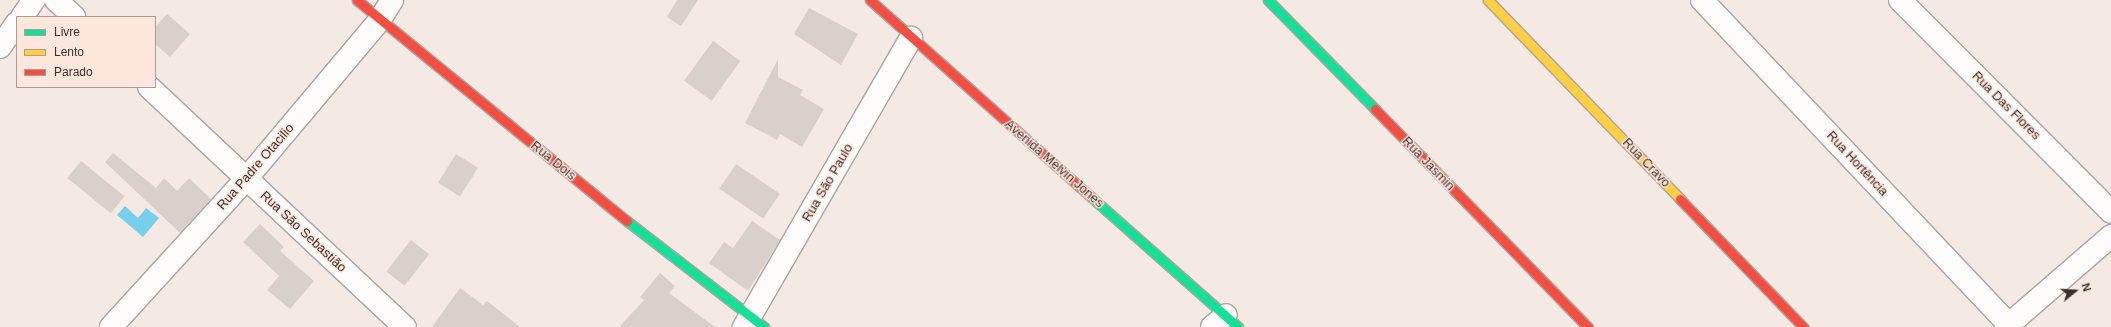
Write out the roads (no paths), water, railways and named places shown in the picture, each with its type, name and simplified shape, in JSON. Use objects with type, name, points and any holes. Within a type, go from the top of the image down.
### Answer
[{"type":"street","points":[[23,16],[34,0]]},
{"type":"street","points":[[56,0],[73,16]]},
{"type":"street","name":"Rua Dois","points":[[357,0],[379,22],[753,324]]},
{"type":"street","name":"Rua Padre Otacilio","points":[[111,327],[246,179],[379,22],[392,0]]},
{"type":"street","name":"Avenida Melvin Jones","points":[[870,0],[1225,323]]},
{"type":"street","name":"Rua Jasmin","points":[[1268,0],[1588,327]]},
{"type":"street","name":"Rua Cravo","points":[[1488,0],[1803,327]]},
{"type":"street","name":"Rua Hortência","points":[[1702,0],[2008,326]]},
{"type":"street","name":"Rua Das Flores","points":[[1900,0],[2111,212]]},
{"type":"street","points":[[0,47],[16,24]]},
{"type":"street","name":"Rua São Paulo","points":[[753,324],[911,38]]},
{"type":"street","name":"Rua São Sebastião","points":[[150,88],[405,327]]},
{"type":"street","points":[[2008,326],[2111,236]]},
{"type":"water","points":[[125,206],[138,218],[146,208],[159,218],[143,237],[117,215]]}]
